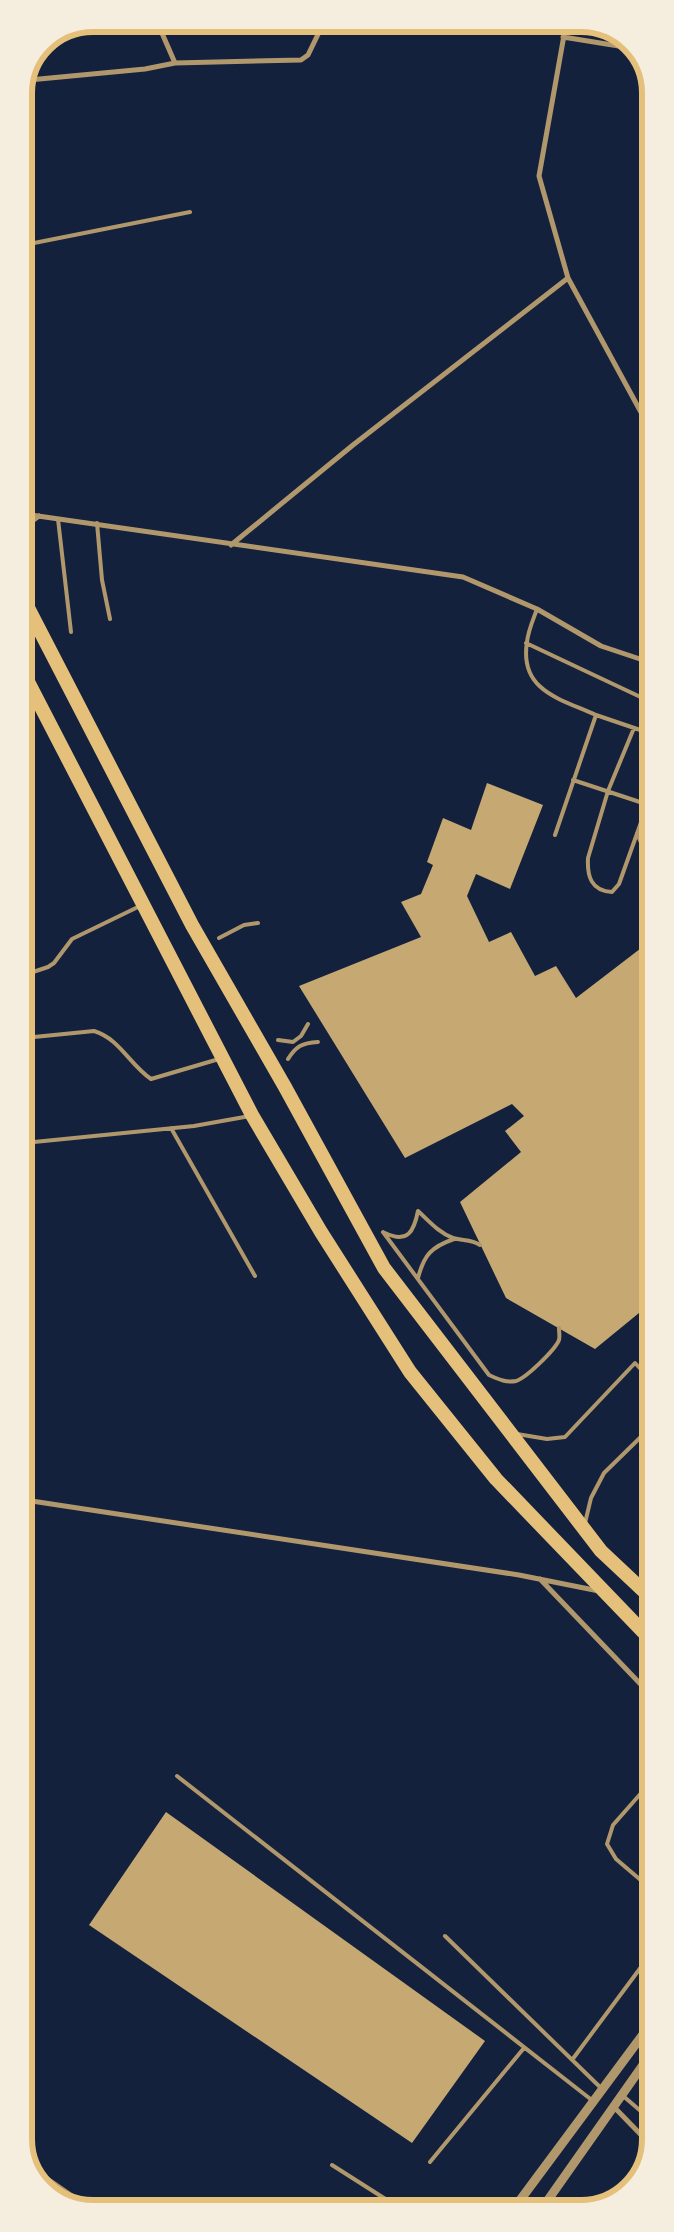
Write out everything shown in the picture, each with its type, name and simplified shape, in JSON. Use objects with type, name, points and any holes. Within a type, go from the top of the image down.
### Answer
[{"type":"highway","points":[[32,615],[192,925],[285,1087],[384,1268],[602,1551],[642,1589]]},
{"type":"highway","points":[[32,690],[252,1115],[321,1232],[410,1372],[496,1479],[642,1631]]},
{"type":"street","points":[[162,32],[175,63]]},
{"type":"street","points":[[35,79],[145,69],[175,63],[301,60],[308,55],[318,32]]},
{"type":"street","points":[[564,33],[539,176],[568,278],[642,414]]},
{"type":"street","points":[[563,37],[618,46]]},
{"type":"street","points":[[231,544],[353,445],[568,278]]},
{"type":"street","points":[[32,515],[463,577],[537,609],[601,646],[642,660]]},
{"type":"street","points":[[32,521],[39,516]]},
{"type":"street","points":[[32,1501],[540,1579],[602,1591]]},
{"type":"street","points":[[540,1579],[642,1686]]},
{"type":"street","points":[[520,2200],[642,2036]]},
{"type":"street","points":[[548,2200],[642,2066]]},
{"type":"street","points":[[613,2106],[642,2136]]},
{"type":"lane","points":[[32,243],[190,212]]},
{"type":"lane","points":[[58,519],[71,632]]},
{"type":"lane","points":[[97,523],[102,580],[110,619]]},
{"type":"lane","points":[[537,609],[526,643],[529,675],[535,684],[548,693],[596,715],[642,731]]},
{"type":"lane","points":[[526,643],[642,698]]},
{"type":"lane","points":[[555,835],[596,715]]},
{"type":"lane","points":[[634,728],[608,791],[588,858],[588,868],[594,886],[601,892],[612,892],[619,884],[642,822]]},
{"type":"lane","points":[[573,780],[642,801]]},
{"type":"lane","points":[[638,833],[642,844]]},
{"type":"lane","points":[[32,972],[54,963],[72,939],[142,905]]},
{"type":"lane","points":[[219,938],[244,925],[258,922]]},
{"type":"lane","points":[[278,1040],[292,1042],[301,1036],[308,1024]]},
{"type":"lane","points":[[32,1037],[94,1031],[105,1034],[116,1042],[142,1073],[151,1079],[221,1058]]},
{"type":"lane","points":[[288,1059],[294,1048],[303,1043],[318,1042]]},
{"type":"lane","points":[[32,1142],[171,1128],[252,1115]]},
{"type":"lane","points":[[171,1128],[255,1276]]},
{"type":"lane","points":[[480,1245],[471,1240],[454,1238],[438,1230],[418,1211],[415,1228],[406,1236],[396,1238],[383,1232],[489,1375],[502,1381],[516,1381],[528,1374],[556,1345],[560,1338],[559,1328]]},
{"type":"lane","points":[[418,1278],[421,1265],[429,1252],[440,1244],[454,1238]]},
{"type":"lane","points":[[509,1432],[547,1439],[565,1437],[635,1363],[642,1370]]},
{"type":"lane","points":[[584,1528],[591,1498],[604,1474],[642,1436]]},
{"type":"lane","points":[[177,1776],[593,2101]]},
{"type":"lane","points":[[642,1791],[613,1825],[607,1844],[616,1859],[642,1881]]},
{"type":"lane","points":[[445,1936],[602,2089]]},
{"type":"lane","points":[[572,2060],[642,1966]]},
{"type":"lane","points":[[430,2162],[524,2048]]},
{"type":"lane","points":[[622,2095],[642,2112]]},
{"type":"lane","points":[[332,2165],[386,2200]]},
{"type":"lane","points":[[48,2179],[72,2195]]},
{"type":"building","points":[[487,783],[543,805],[510,889],[476,874],[467,896],[489,942],[511,932],[535,976],[556,966],[576,998],[642,947],[642,1311],[595,1349],[506,1298],[460,1202],[521,1152],[505,1131],[524,1116],[512,1104],[405,1158],[299,986],[421,937],[401,902],[421,894],[433,865],[427,862],[443,818],[471,830]]},
{"type":"building","points":[[166,1812],[485,2041],[412,2143],[89,1925]]}]
